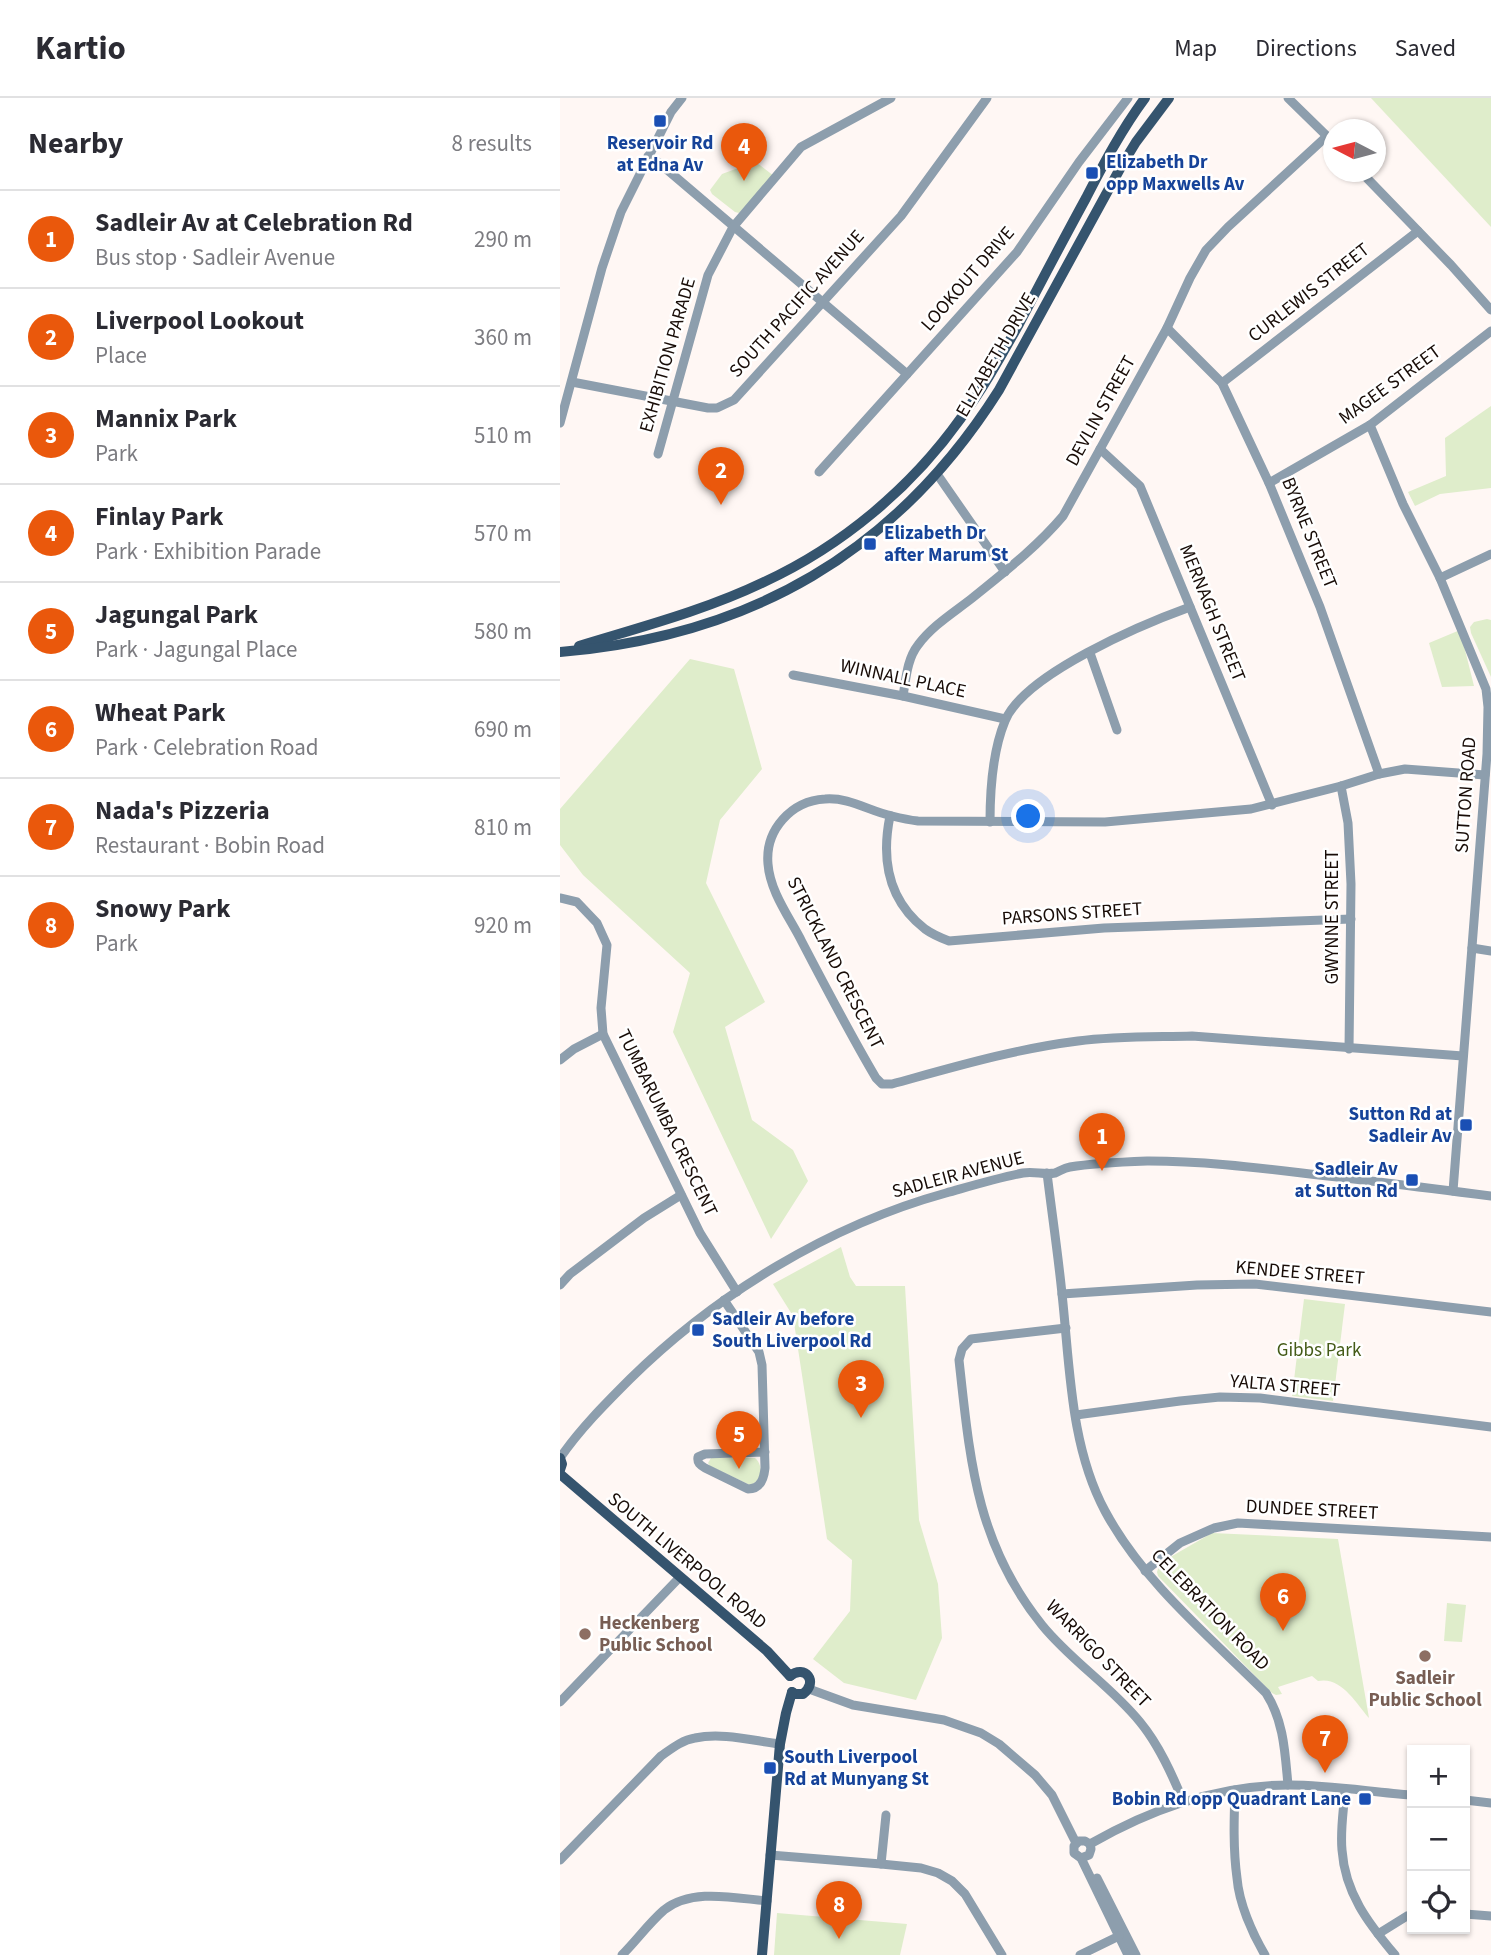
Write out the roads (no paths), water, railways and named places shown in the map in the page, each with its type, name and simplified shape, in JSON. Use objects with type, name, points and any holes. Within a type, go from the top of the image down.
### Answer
[{"type":"main road","name":"ELIZABETH DRIVE","points":[[560,652],[683,614],[764,583],[829,546],[897,491],[944,441],[985,383],[1114,144],[1145,98]]},
{"type":"main road","name":"ELIZABETH DRIVE","points":[[560,652],[600,649],[689,630],[765,602],[801,584],[872,536],[937,474],[970,434],[999,390],[1122,165],[1169,98]]},
{"type":"main road","points":[[560,1458],[560,1472]]},
{"type":"main road","name":"SOUTH LIVERPOOL ROAD","points":[[560,1472],[766,1651],[790,1676]]},
{"type":"main road","points":[[796,1672],[805,1673],[810,1679],[809,1689],[803,1694],[792,1692],[788,1685],[790,1676],[796,1672]]},
{"type":"main road","points":[[762,1955],[780,1744],[792,1692]]},
{"type":"street","name":"EXHIBITION PARADE","points":[[658,454],[708,275],[733,227],[801,147],[891,98]]},
{"type":"street","name":"SOUTH PACIFIC AVENUE","points":[[572,382],[708,408],[718,408],[734,400],[901,216],[987,98]]},
{"type":"street","name":"LOOKOUT DRIVE","points":[[819,472],[1017,252],[1079,162],[1128,98]]},
{"type":"street","points":[[1288,98],[1323,133]]},
{"type":"street","points":[[560,423],[610,242],[621,212],[678,99]]},
{"type":"street","name":"DEVLIN STREET","points":[[903,696],[908,667],[917,646],[933,628],[1005,572],[1047,535],[1063,516],[1167,328],[1206,250],[1228,227],[1323,146]]},
{"type":"street","points":[[648,156],[659,162],[906,374]]},
{"type":"street","points":[[1371,182],[1491,310]]},
{"type":"street","name":"CURLEWIS STREET","points":[[1222,383],[1418,230]]},
{"type":"street","name":"BYRNE STREET","points":[[1167,328],[1222,383],[1269,483],[1320,607],[1379,774]]},
{"type":"street","name":"MAGEE STREET","points":[[1269,483],[1370,425],[1491,331]]},
{"type":"street","name":"SUTTON ROAD","points":[[1370,425],[1403,504],[1440,578],[1486,688],[1489,729],[1485,775],[1487,818],[1472,948],[1453,1191]]},
{"type":"street","name":"MERNAGH STREET","points":[[1100,449],[1140,486],[1272,805]]},
{"type":"street","points":[[937,474],[1005,572]]},
{"type":"street","points":[[1440,578],[1491,554]]},
{"type":"street","points":[[990,822],[995,762],[1005,719],[1032,688],[1053,672],[1095,648],[1190,607]]},
{"type":"street","points":[[1090,653],[1117,730]]},
{"type":"street","name":"WINNALL PLACE","points":[[793,675],[1005,719]]},
{"type":"street","name":"STRICKLAND CRESCENT","points":[[1463,1056],[1192,1035],[1079,1041],[1028,1049],[965,1063],[892,1084],[882,1084],[836,1010],[775,890],[768,864],[775,832],[786,815],[799,806],[825,799],[840,800],[890,816],[918,821],[1105,822],[1251,809],[1405,769],[1485,775]]},
{"type":"street","name":"GWYNNE STREET","points":[[1341,786],[1348,823],[1351,919],[1349,1049]]},
{"type":"street","name":"PARSONS STREET","points":[[890,816],[886,835],[888,877],[902,907],[926,930],[949,941],[1104,928],[1351,919]]},
{"type":"street","name":"TUMBARUMBA CRESCENT","points":[[560,898],[577,902],[597,923],[607,944],[601,1008],[603,1034],[710,1252],[737,1292]]},
{"type":"street","points":[[1472,948],[1491,951]]},
{"type":"street","points":[[560,1060],[574,1049],[603,1034]]},
{"type":"street","name":"SADLEIR AVENUE","points":[[560,1458],[593,1418],[639,1370],[724,1300],[801,1253],[884,1213],[943,1194],[1027,1172],[1047,1173],[1068,1167],[1147,1161],[1252,1167],[1491,1196]]},
{"type":"street","name":"CELEBRATION ROAD","points":[[1047,1173],[1076,1415],[1081,1444],[1096,1491],[1125,1544],[1145,1571],[1266,1693],[1276,1709],[1283,1736],[1288,1785]]},
{"type":"street","points":[[560,1285],[570,1274],[644,1218],[681,1195]]},
{"type":"street","name":"KENDEE STREET","points":[[1062,1294],[1255,1284],[1491,1312]]},
{"type":"street","points":[[724,1300],[761,1357],[765,1452],[764,1475],[760,1485],[753,1489],[744,1488],[705,1468],[697,1460],[705,1454],[765,1452]]},
{"type":"street","name":"WARRIGO STREET","points":[[1066,1328],[971,1339],[962,1349],[959,1360],[968,1446],[977,1493],[998,1553],[1029,1607],[1061,1646],[1139,1721],[1156,1746],[1183,1801]]},
{"type":"street","name":"YALTA STREET","points":[[1076,1415],[1220,1397],[1260,1398],[1491,1427]]},
{"type":"street","name":"DUNDEE STREET","points":[[1145,1571],[1180,1543],[1214,1528],[1238,1523],[1491,1537]]},
{"type":"street","points":[[560,1702],[680,1577]]},
{"type":"street","points":[[809,1689],[853,1705],[962,1725],[999,1744],[1035,1775],[1052,1795],[1076,1843],[1074,1853],[1084,1858],[1136,1955]]},
{"type":"street","points":[[560,1860],[661,1756],[678,1744],[696,1737],[722,1737],[780,1744]]},
{"type":"street","points":[[1090,1844],[1125,1824],[1183,1801],[1236,1790],[1288,1785],[1407,1795]]},
{"type":"street","points":[[1345,1789],[1342,1850],[1347,1878],[1361,1911],[1395,1955]]},
{"type":"street","points":[[1236,1790],[1234,1825],[1237,1881],[1252,1931],[1265,1955]]},
{"type":"street","points":[[1470,1800],[1491,1802]]},
{"type":"street","points":[[881,1864],[886,1815]]},
{"type":"street","points":[[1076,1843],[1085,1841],[1090,1844]]},
{"type":"street","points":[[1084,1858],[1091,1852],[1090,1844]]},
{"type":"street","points":[[770,1855],[921,1868],[938,1873],[952,1881],[965,1894],[1002,1955]]},
{"type":"street","points":[[1084,1858],[1128,1955]]},
{"type":"street","points":[[622,1955],[665,1910],[682,1900],[715,1897],[766,1901]]},
{"type":"street","points":[[1470,1914],[1491,1916]]},
{"type":"street","points":[[1378,1934],[1407,1916]]},
{"type":"street","points":[[1080,1955],[1119,1936]]},
{"type":"place","name":"Reservoir Rd at Edna Av","points":[[660,121]]},
{"type":"place","name":"Elizabeth Dr opp Maxwells Av","points":[[1092,173]]},
{"type":"place","name":"Finlay Park","points":[[744,181]]},
{"type":"place","name":"Liverpool Lookout","points":[[721,505]]},
{"type":"place","name":"Elizabeth Dr after Marum St","points":[[870,544]]},
{"type":"place","name":"Sutton Rd at Sadleir Av","points":[[1466,1125]]},
{"type":"place","name":"Sadleir Av at Celebration Rd","points":[[1102,1171]]},
{"type":"place","name":"Sadleir Av at Sutton Rd","points":[[1412,1180]]},
{"type":"place","name":"Sadleir Av before South Liverpool Rd","points":[[698,1330]]},
{"type":"place","name":"Mannix Park","points":[[861,1418]]},
{"type":"place","name":"Jagungal Park","points":[[739,1469]]},
{"type":"place","name":"Wheat Park","points":[[1283,1631]]},
{"type":"place","name":"Heckenberg Public School","points":[[585,1634]]},
{"type":"place","name":"Sadleir Public School","points":[[1425,1656]]},
{"type":"place","name":"South Liverpool Rd at Munyang St","points":[[770,1768]]},
{"type":"place","name":"Nada's Pizzeria","points":[[1325,1773]]},
{"type":"place","name":"Bobin Rd opp Quadrant Lane","points":[[1365,1799]]},
{"type":"place","name":"Snowy Park","points":[[839,1939]]},
{"type":"park label","name":"Gibbs Park","points":[[1319,1350]]}]
